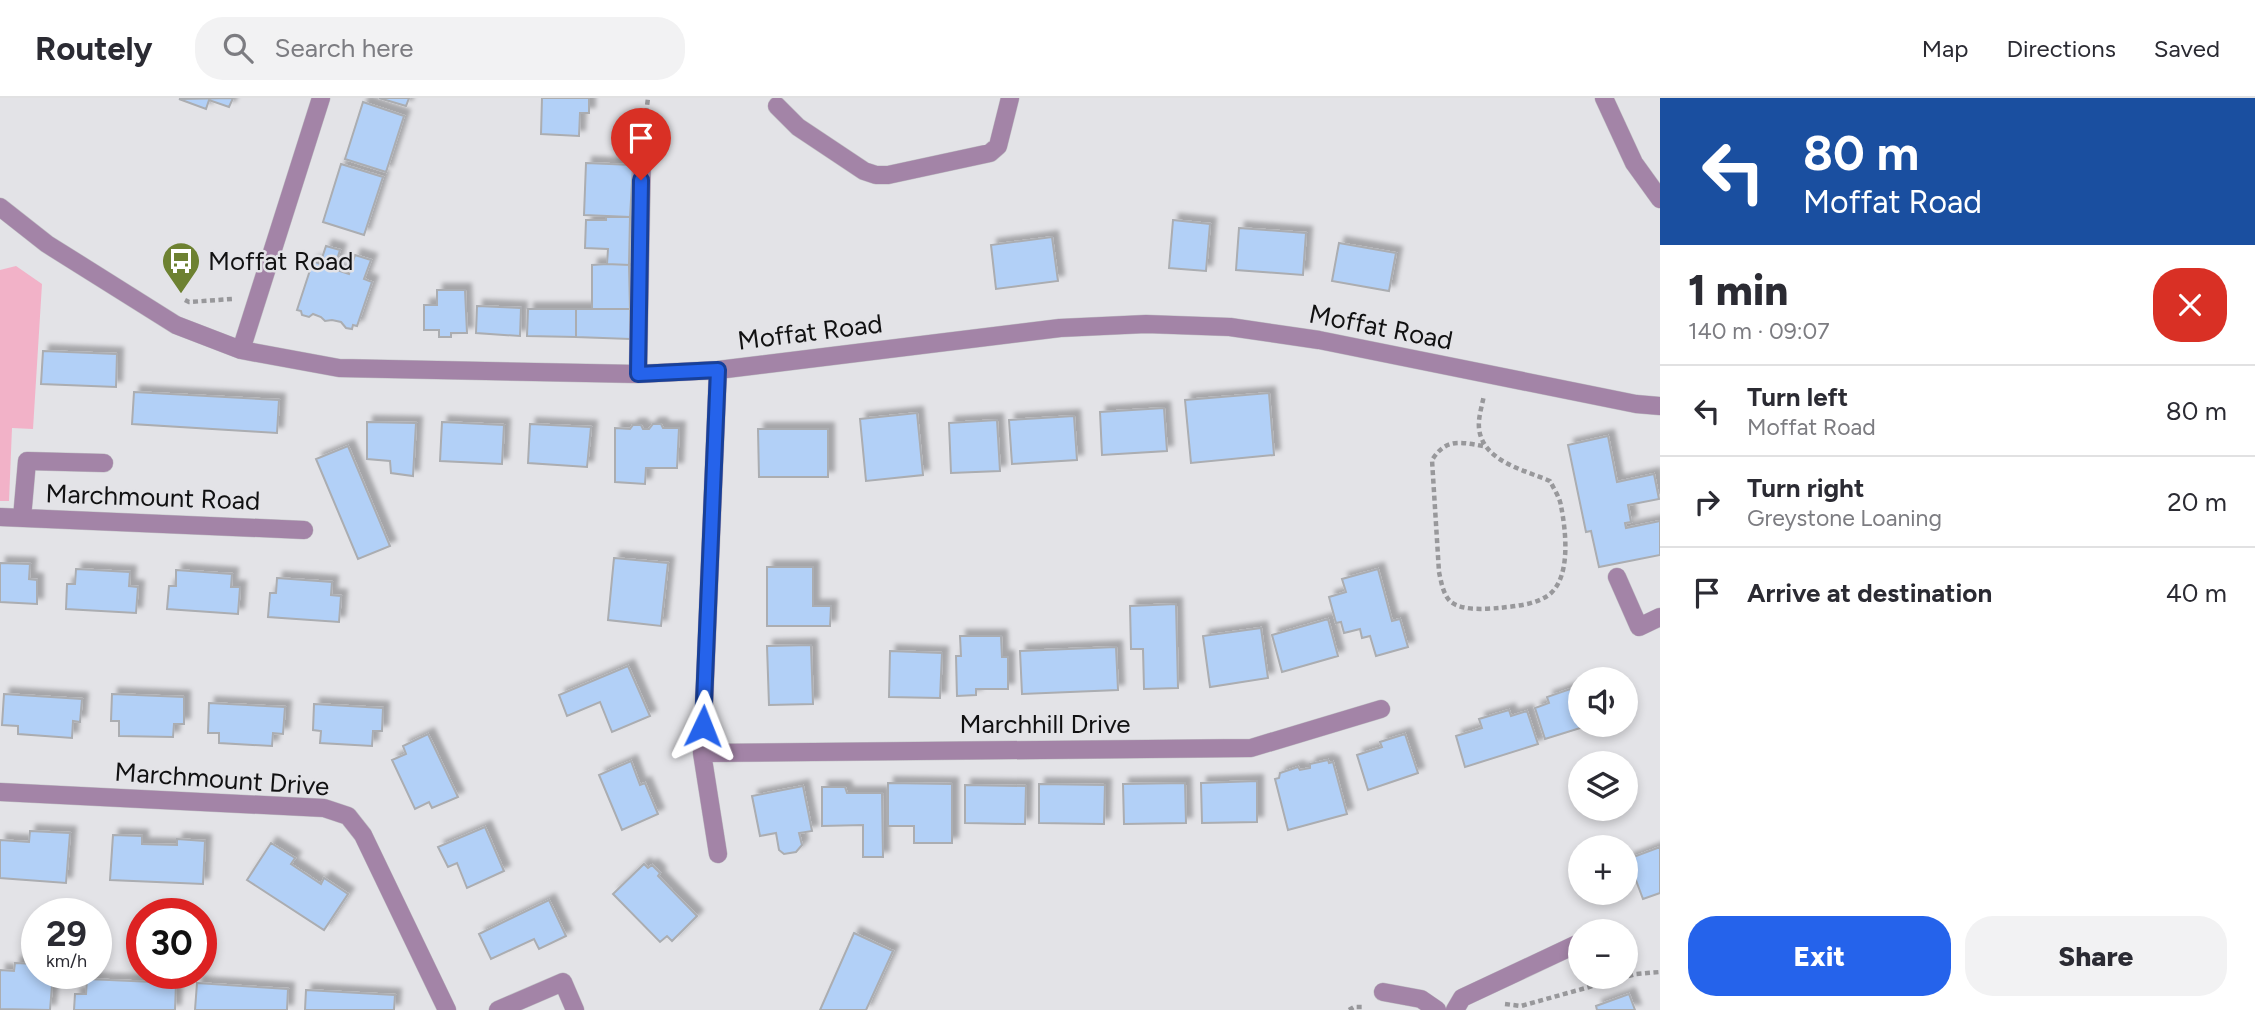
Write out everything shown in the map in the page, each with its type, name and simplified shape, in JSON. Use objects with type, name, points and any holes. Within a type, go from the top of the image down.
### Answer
[{"type":"street","points":[[241,350],[321,98]]},
{"type":"street","points":[[777,106],[798,127],[864,172],[876,176],[990,153],[998,146],[1010,98]]},
{"type":"street","points":[[1604,98],[1634,163],[1660,199]]},
{"type":"street","points":[[638,374],[642,152]]},
{"type":"street","name":"Moffat Road","points":[[0,207],[47,244],[176,325],[241,350],[339,368],[638,374],[718,370],[1060,328],[1146,324],[1230,327],[1319,340],[1636,404],[1660,406]]},
{"type":"street","points":[[718,370],[702,753],[719,855]]},
{"type":"street","points":[[22,518],[27,461],[104,463]]},
{"type":"street","name":"Marchmount Road","points":[[0,517],[304,530]]},
{"type":"street","points":[[1617,578],[1639,627],[1660,617]]},
{"type":"street","name":"Marchhill Drive","points":[[702,753],[1251,748],[1381,709]]},
{"type":"street","name":"Marchmount Drive","points":[[0,792],[324,808],[348,816],[363,835],[447,1010]]},
{"type":"street","points":[[1458,1004],[1568,949]]},
{"type":"street","points":[[498,1010],[562,982],[575,1010]]},
{"type":"street","points":[[1383,992],[1421,999],[1437,1010]]},
{"type":"path","points":[[642,152],[648,98]]},
{"type":"path","points":[[179,298],[189,302],[235,299],[256,304]]},
{"type":"path","points":[[1483,446],[1454,442],[1439,449],[1432,460],[1439,572],[1451,602],[1467,608],[1526,605],[1549,594],[1560,580],[1566,558],[1561,504],[1550,481],[1496,457],[1483,446],[1479,427],[1487,374]]},
{"type":"path","points":[[1458,1004],[1521,1006],[1636,974],[1660,972]]},
{"type":"shaded area","points":[[16,266],[42,284],[33,429],[12,428],[9,501],[0,501],[0,270]]},
{"type":"building","points":[[233,98],[229,107],[209,100],[206,109],[179,99]]},
{"type":"building","points":[[379,98],[409,98],[406,106]]},
{"type":"building","points":[[542,98],[589,98],[589,113],[580,113],[579,136],[541,134]]},
{"type":"building","points":[[363,102],[404,116],[386,172],[345,159]]},
{"type":"building","points":[[586,163],[633,165],[630,217],[584,215]]},
{"type":"building","points":[[341,164],[383,177],[364,235],[323,222]]},
{"type":"building","points":[[606,216],[630,217],[629,265],[607,264],[608,249],[585,248],[586,220],[606,220]]},
{"type":"building","points":[[1173,220],[1210,224],[1206,271],[1169,268]]},
{"type":"building","points":[[1239,228],[1306,233],[1303,275],[1236,270]]},
{"type":"building","points":[[1052,237],[1058,281],[996,289],[991,245]]},
{"type":"building","points":[[1339,243],[1396,253],[1389,291],[1332,281]]},
{"type":"building","points":[[326,246],[340,250],[334,269],[349,274],[355,255],[371,260],[364,279],[372,282],[357,326],[353,325],[352,329],[346,328],[341,322],[325,321],[313,314],[309,317],[302,315],[301,311],[297,310],[313,261],[320,264]]},
{"type":"building","points":[[592,265],[629,265],[630,309],[592,309]]},
{"type":"building","points":[[437,290],[465,290],[467,333],[451,333],[451,337],[439,337],[439,330],[424,330],[424,305],[437,305]]},
{"type":"building","points":[[477,306],[521,308],[520,336],[476,333]]},
{"type":"building","points":[[528,309],[576,309],[576,337],[527,336]]},
{"type":"building","points":[[576,309],[630,309],[630,339],[576,337]]},
{"type":"building","points":[[43,351],[117,354],[116,387],[41,384]]},
{"type":"building","points":[[134,392],[279,400],[277,433],[132,424]]},
{"type":"building","points":[[1269,393],[1274,455],[1191,463],[1185,400]]},
{"type":"building","points":[[1164,408],[1167,451],[1102,455],[1100,412]]},
{"type":"building","points":[[917,413],[923,475],[866,481],[860,419]]},
{"type":"building","points":[[1074,416],[1077,460],[1012,464],[1009,420]]},
{"type":"building","points":[[997,420],[1000,471],[951,473],[949,423]]},
{"type":"building","points":[[367,422],[416,423],[413,476],[391,473],[390,461],[367,459]]},
{"type":"building","points":[[442,422],[504,425],[502,464],[440,461]]},
{"type":"building","points":[[530,424],[591,427],[587,467],[528,463]]},
{"type":"building","points":[[653,424],[661,424],[663,428],[679,428],[677,468],[646,468],[645,484],[615,482],[615,428],[630,429],[633,425],[641,425],[643,429],[649,429]]},
{"type":"building","points":[[758,429],[828,429],[828,477],[759,477]]},
{"type":"building","points":[[1608,436],[1617,482],[1654,474],[1659,499],[1628,505],[1631,522],[1625,523],[1626,528],[1660,521],[1660,555],[1599,567],[1591,531],[1586,532],[1568,445]]},
{"type":"building","points":[[348,446],[390,546],[358,559],[316,459]]},
{"type":"building","points":[[614,558],[668,563],[661,626],[608,620]]},
{"type":"building","points":[[0,563],[30,564],[29,579],[37,580],[37,604],[0,602]]},
{"type":"building","points":[[767,567],[813,567],[813,606],[831,606],[830,626],[767,626]]},
{"type":"building","points":[[76,569],[130,572],[129,586],[138,587],[136,613],[66,609],[67,584],[75,584]]},
{"type":"building","points":[[1378,569],[1392,621],[1400,619],[1408,647],[1376,656],[1370,636],[1362,638],[1360,629],[1344,633],[1341,622],[1336,623],[1329,597],[1346,592],[1342,579]]},
{"type":"building","points":[[176,570],[232,574],[231,587],[240,587],[238,614],[167,609],[169,586],[176,586]]},
{"type":"building","points":[[277,578],[332,582],[331,595],[341,596],[339,622],[268,617],[270,593],[276,593]]},
{"type":"building","points":[[1176,604],[1178,688],[1144,689],[1143,649],[1131,649],[1130,606]]},
{"type":"building","points":[[1328,619],[1338,656],[1282,672],[1272,635]]},
{"type":"building","points":[[1261,628],[1268,678],[1210,687],[1203,636]]},
{"type":"building","points":[[960,636],[1001,636],[1002,657],[1008,657],[1008,689],[976,689],[976,695],[957,696],[956,656],[961,656]]},
{"type":"building","points":[[811,645],[813,704],[769,705],[767,646]]},
{"type":"building","points":[[1116,647],[1118,690],[1022,694],[1020,651]]},
{"type":"building","points":[[890,651],[942,653],[940,698],[889,697]]},
{"type":"building","points":[[628,666],[650,716],[612,732],[600,702],[567,716],[559,695]]},
{"type":"building","points":[[1568,690],[1568,732],[1545,739],[1535,708],[1549,703],[1547,697]]},
{"type":"building","points":[[4,694],[82,699],[80,722],[73,721],[72,738],[18,734],[18,726],[2,725]]},
{"type":"building","points":[[112,694],[184,697],[184,724],[174,724],[173,737],[119,736],[119,721],[111,721]]},
{"type":"building","points":[[209,703],[285,707],[283,734],[273,733],[272,746],[219,743],[219,733],[208,733]]},
{"type":"building","points":[[314,704],[383,708],[382,731],[373,731],[372,746],[320,743],[321,731],[313,730]]},
{"type":"building","points":[[1509,710],[1511,716],[1527,711],[1538,744],[1465,767],[1456,736],[1482,728],[1479,719]]},
{"type":"building","points":[[428,734],[458,797],[432,808],[429,802],[415,809],[392,760],[406,754],[403,746]]},
{"type":"building","points":[[1405,734],[1418,773],[1368,790],[1357,755],[1382,747],[1380,742]]},
{"type":"building","points":[[1328,760],[1329,763],[1333,762],[1347,814],[1288,830],[1275,779],[1279,778],[1280,773],[1298,767],[1300,770],[1310,768],[1310,764]]},
{"type":"building","points":[[631,761],[640,785],[645,783],[658,814],[622,830],[599,775]]},
{"type":"building","points":[[1257,781],[1257,822],[1202,823],[1201,783]]},
{"type":"building","points":[[888,783],[952,784],[952,843],[914,843],[914,826],[888,826]]},
{"type":"building","points":[[1185,783],[1186,823],[1124,824],[1123,784]]},
{"type":"building","points":[[1039,784],[1105,785],[1104,824],[1039,823]]},
{"type":"building","points":[[965,785],[1026,786],[1025,824],[965,823]]},
{"type":"building","points":[[803,786],[812,831],[799,833],[802,845],[796,852],[784,854],[779,850],[776,833],[760,836],[752,796]]},
{"type":"building","points":[[822,787],[845,787],[847,793],[882,793],[883,857],[863,857],[863,825],[822,826]]},
{"type":"building","points":[[485,827],[504,871],[467,888],[457,863],[448,867],[438,847]]},
{"type":"building","points":[[30,831],[70,833],[66,883],[0,878],[0,840],[29,842]]},
{"type":"building","points":[[113,835],[142,836],[142,844],[177,845],[177,839],[205,841],[203,884],[110,880]]},
{"type":"building","points":[[271,843],[295,858],[291,864],[321,884],[324,878],[348,894],[324,930],[247,880]]},
{"type":"building","points":[[1660,847],[1660,893],[1643,899],[1638,886],[1638,855]]},
{"type":"building","points":[[644,864],[648,868],[652,865],[660,873],[658,876],[697,916],[672,941],[667,936],[660,942],[613,894]]},
{"type":"building","points":[[549,900],[566,936],[539,949],[534,939],[491,959],[479,934]]},
{"type":"building","points":[[854,933],[893,951],[866,1010],[820,1010]]},
{"type":"building","points":[[15,963],[21,963],[21,989],[52,989],[50,1010],[0,1009],[0,970],[14,971]]},
{"type":"building","points":[[112,980],[126,981],[126,989],[176,989],[175,1010],[74,1010],[75,994],[86,994],[86,989],[112,989]]},
{"type":"building","points":[[217,984],[288,989],[287,1010],[195,1010],[197,989],[217,989]]},
{"type":"building","points":[[306,990],[395,995],[394,1010],[305,1010]]},
{"type":"building","points":[[1629,994],[1635,1010],[1597,1010],[1596,1006]]},
{"type":"place","name":"Moffat Road","points":[[181,295]]},
{"type":"route","points":[[641,180],[638,374],[718,370],[703,726]]}]
